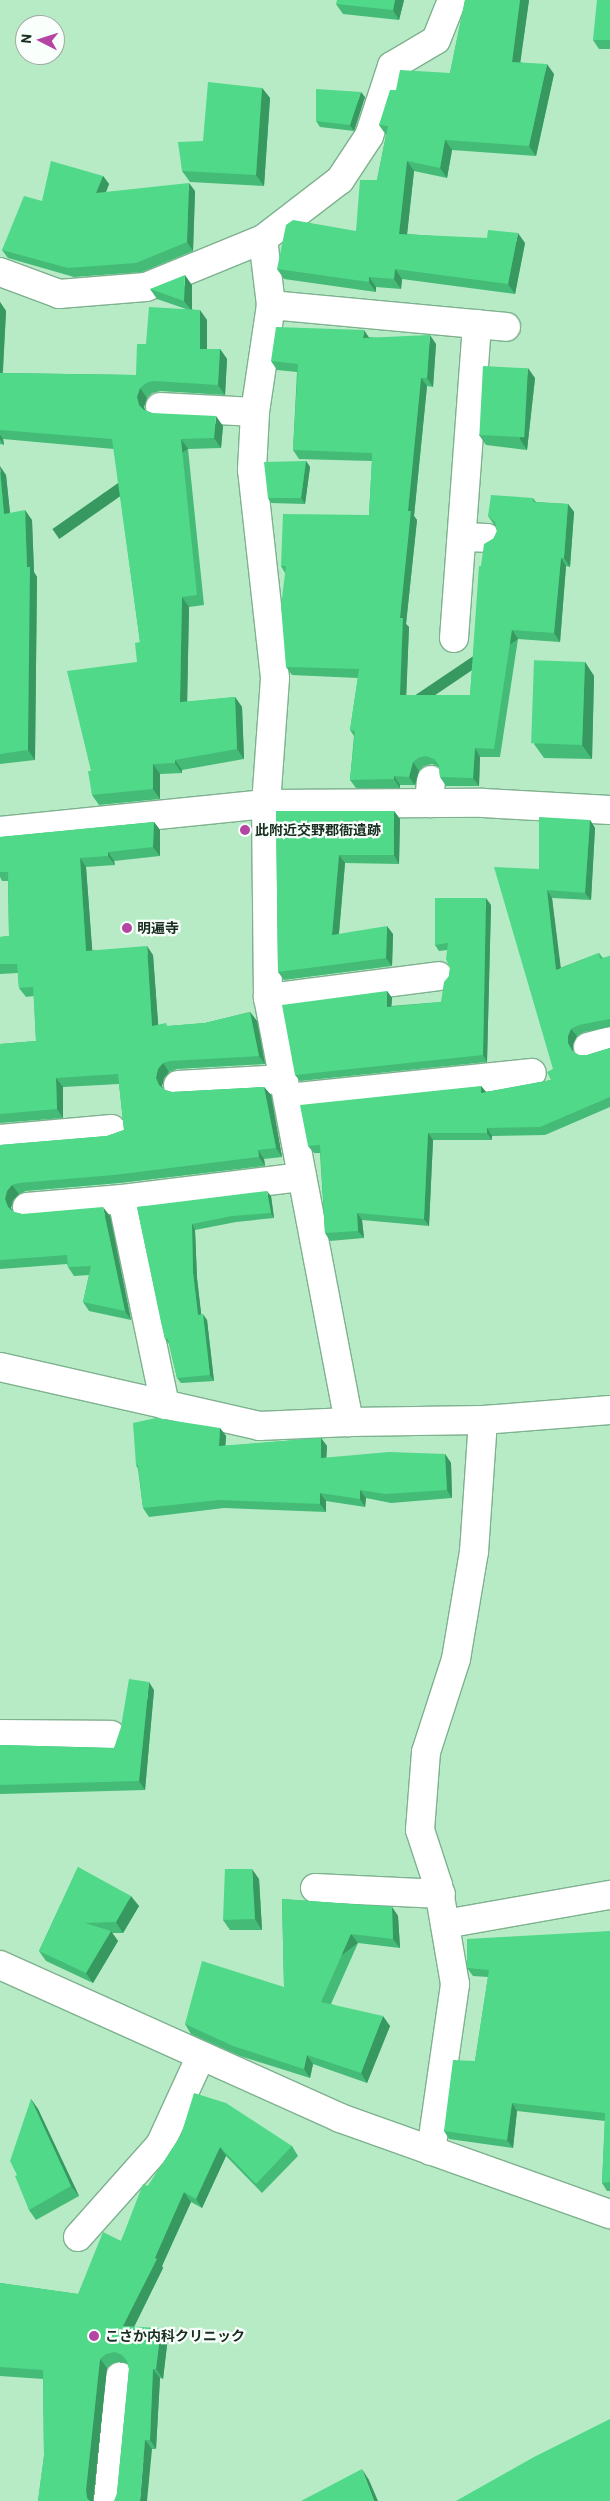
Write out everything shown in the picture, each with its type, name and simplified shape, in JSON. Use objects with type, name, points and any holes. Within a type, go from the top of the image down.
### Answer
[{"type":"street","points":[[0,272],[59,294],[146,287],[263,239],[340,180],[369,136],[392,66],[436,40],[452,0]]},
{"type":"street","points":[[263,239],[271,305],[255,412],[252,470],[275,678],[266,804],[268,998],[349,1422]]},
{"type":"street","points":[[271,305],[506,327]]},
{"type":"street","points":[[454,638],[474,537],[477,324]]},
{"type":"street","points":[[160,407],[255,412]]},
{"type":"street","points":[[0,831],[266,804],[430,792],[483,803],[610,810]]},
{"type":"street","points":[[268,998],[439,976]]},
{"type":"street","points":[[178,1084],[286,1088],[532,1073]]},
{"type":"street","points":[[0,1139],[112,1129]]},
{"type":"street","points":[[27,1207],[301,1177]]},
{"type":"street","points":[[122,1198],[165,1405]]},
{"type":"street","points":[[0,1367],[259,1426],[349,1422],[483,1420],[610,1410]]},
{"type":"street","points":[[432,2151],[455,1984],[441,1894],[420,1830],[422,1800],[426,1752],[456,1659],[474,1552],[483,1420]]},
{"type":"street","points":[[0,1734],[111,1735]]},
{"type":"street","points":[[315,1888],[441,1894]]},
{"type":"street","points":[[445,1924],[610,1895]]},
{"type":"street","points":[[0,1965],[340,2118],[610,2214]]},
{"type":"street","points":[[78,2237],[160,2145],[201,2056]]},
{"type":"street","points":[[108,2501],[120,2377]]},
{"type":"building","points":[[337,0],[395,0],[393,10],[336,4]]},
{"type":"building","points":[[465,0],[520,0],[512,62],[547,64],[529,146],[445,140],[440,168],[407,161],[399,234],[487,238],[488,230],[518,233],[508,284],[395,269],[394,279],[369,277],[369,282],[277,269],[286,225],[293,220],[356,231],[360,180],[377,180],[388,126],[379,125],[390,90],[396,90],[400,70],[450,73]]},
{"type":"building","points":[[597,0],[610,0],[610,40],[593,40]]},
{"type":"building","points":[[208,82],[262,88],[256,175],[182,171],[178,142],[203,141]]},
{"type":"building","points":[[316,89],[361,92],[350,125],[316,121]]},
{"type":"building","points":[[51,161],[103,176],[96,193],[189,183],[187,242],[136,263],[68,268],[2,250],[24,196],[42,201]]},
{"type":"building","points":[[185,275],[184,301],[150,289]]},
{"type":"building","points":[[149,307],[200,310],[200,349],[220,349],[218,385],[153,381],[146,383],[140,388],[137,397],[139,405],[144,410],[152,413],[216,416],[214,438],[181,439],[197,595],[182,597],[180,702],[235,697],[237,749],[175,760],[175,763],[153,764],[153,789],[92,795],[88,771],[91,771],[67,671],[137,662],[135,643],[140,642],[112,439],[0,430],[0,373],[136,375],[137,344],[146,344]]},
{"type":"building","points":[[276,327],[364,330],[363,338],[430,335],[427,378],[421,378],[408,511],[411,511],[400,618],[403,618],[400,695],[470,695],[479,566],[481,566],[484,544],[494,538],[497,531],[495,522],[488,516],[491,495],[533,498],[533,502],[568,504],[564,558],[561,558],[554,633],[512,630],[494,749],[475,748],[473,778],[440,777],[439,765],[434,759],[426,756],[418,758],[413,762],[409,777],[394,776],[394,779],[350,780],[355,731],[350,730],[359,669],[286,667],[281,606],[286,566],[281,566],[283,514],[369,515],[372,453],[293,450],[298,364],[271,361]]},
{"type":"building","points":[[483,366],[528,368],[524,437],[479,435]]},
{"type":"building","points":[[306,461],[301,498],[268,498],[264,462]]},
{"type":"building","points":[[0,471],[4,514],[25,510],[27,567],[30,567],[28,750],[0,754]]},
{"type":"building","points":[[534,660],[585,662],[582,745],[531,743]]},
{"type":"building","points":[[276,811],[394,811],[394,855],[339,855],[332,935],[387,926],[386,958],[278,972]]},
{"type":"building","points":[[539,817],[590,820],[585,893],[547,890],[556,970],[599,953],[600,959],[610,956],[610,1019],[579,1025],[571,1029],[568,1043],[572,1051],[579,1055],[587,1055],[610,1048],[610,1097],[540,1127],[487,1128],[487,1133],[428,1133],[424,1219],[357,1213],[358,1231],[325,1233],[320,1145],[308,1146],[300,1105],[481,1086],[481,1093],[551,1080],[547,1072],[553,1069],[494,867],[539,869]]},
{"type":"building","points":[[154,822],[153,847],[108,852],[108,856],[80,858],[86,951],[147,946],[152,1026],[166,1023],[167,1026],[205,1023],[250,1012],[259,1056],[170,1061],[163,1063],[158,1069],[156,1078],[159,1085],[165,1090],[172,1092],[264,1087],[276,1148],[258,1150],[259,1157],[114,1175],[12,1185],[7,1191],[5,1199],[8,1207],[14,1212],[22,1214],[103,1207],[125,1311],[83,1302],[91,1266],[68,1267],[67,1255],[0,1260],[0,1145],[107,1136],[124,1130],[118,1074],[56,1078],[57,1109],[0,1114],[0,1044],[36,1041],[33,987],[19,988],[17,964],[0,964],[0,937],[9,936],[8,872],[0,872],[0,837]]},
{"type":"building","points":[[435,898],[486,898],[483,1055],[295,1075],[282,1005],[387,991],[387,1007],[441,1002],[444,982],[449,976],[450,968],[446,959],[448,943],[435,945]]},
{"type":"building","points":[[267,1191],[271,1213],[232,1216],[192,1224],[193,1272],[198,1315],[203,1314],[210,1375],[177,1378],[168,1339],[165,1339],[161,1322],[137,1207]]},
{"type":"building","points":[[156,1418],[220,1428],[219,1446],[321,1438],[321,1458],[389,1452],[445,1454],[447,1490],[385,1494],[360,1490],[360,1499],[320,1493],[320,1504],[219,1500],[143,1508],[138,1465],[136,1465],[133,1423]]},
{"type":"building","points":[[129,1679],[149,1682],[139,1781],[0,1785],[0,1745],[114,1748],[121,1727]]},
{"type":"building","points":[[78,1867],[131,1896],[116,1922],[85,1923],[111,1931],[86,1973],[39,1951]]},
{"type":"building","points":[[225,1869],[252,1869],[255,1919],[223,1920]]},
{"type":"building","points":[[282,1899],[392,1907],[393,1939],[351,1934],[321,2002],[383,2016],[361,2073],[307,2055],[304,2069],[233,2046],[185,2024],[202,1961],[284,1987]]},
{"type":"building","points":[[610,1931],[610,2182],[602,2183],[605,2113],[512,2103],[507,2140],[444,2131],[453,2060],[475,2061],[489,1970],[467,1968],[467,1939]]},
{"type":"building","points":[[194,2093],[226,2103],[292,2146],[256,2184],[220,2147],[196,2199],[184,2192],[155,2258],[157,2259],[123,2326],[161,2328],[156,2369],[153,2369],[150,2440],[145,2440],[140,2501],[114,2501],[117,2493],[129,2369],[127,2361],[122,2355],[115,2352],[106,2354],[100,2359],[86,2490],[87,2498],[90,2501],[38,2501],[44,2456],[43,2370],[0,2367],[0,2283],[78,2294],[103,2232],[121,2241],[143,2184],[148,2186],[181,2135]]},
{"type":"building","points":[[31,2099],[71,2186],[29,2210],[10,2161]]},
{"type":"building","points":[[610,2419],[610,2501],[456,2501],[534,2457]]},
{"type":"building","points":[[362,2469],[374,2501],[301,2501]]},
{"type":"place","name":"此附近交野郡衙遺跡","points":[[245,830]]},
{"type":"place","name":"明遍寺","points":[[127,928]]},
{"type":"place","name":"こさか内科クリニック","points":[[94,2336]]}]
